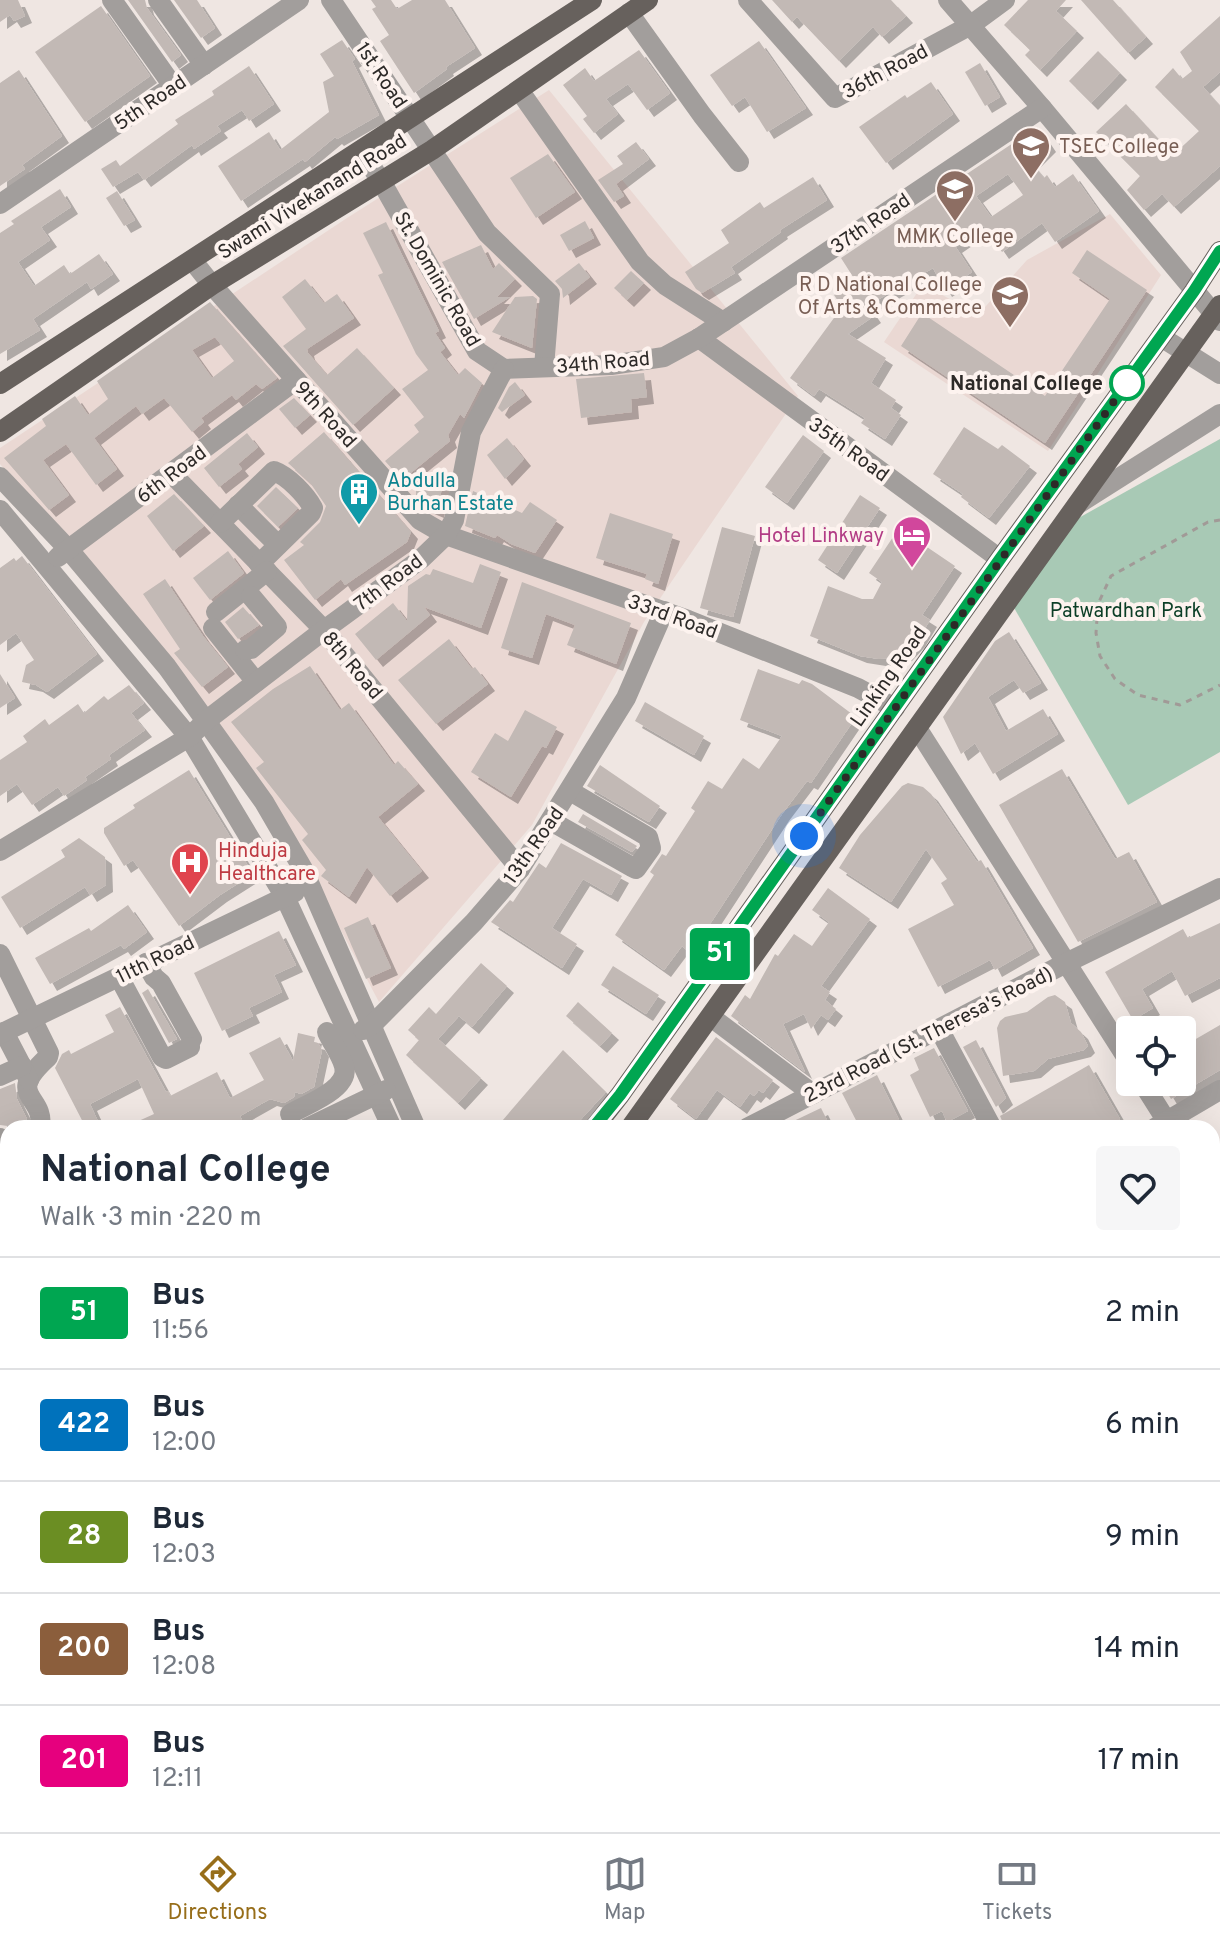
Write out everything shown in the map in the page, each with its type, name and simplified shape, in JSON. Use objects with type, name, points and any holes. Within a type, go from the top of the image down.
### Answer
[{"type":"main road","name":"Swami Vivekanand Road","points":[[0,384],[592,0]]},
{"type":"main road","name":"Swami Vivekanand Road","points":[[0,432],[212,285],[432,150],[648,0]]},
{"type":"main road","name":"Linking Road","points":[[600,1120],[1220,251]]},
{"type":"main road","points":[[643,1120],[711,1017],[917,728],[1187,352],[1218,314]]},
{"type":"main road","points":[[620,1095],[639,1120]]},
{"type":"street","points":[[112,0],[173,86]]},
{"type":"street","points":[[158,0],[204,65]]},
{"type":"street","name":"5th Road","points":[[0,204],[299,0]]},
{"type":"street","name":"1st Road","points":[[331,0],[487,233],[550,294],[544,367]]},
{"type":"street","name":"36th Road","points":[[748,0],[835,98],[971,25],[1005,0]]},
{"type":"street","points":[[948,0],[1194,291],[1218,314]]},
{"type":"street","points":[[629,13],[739,162]]},
{"type":"street","points":[[519,90],[640,262],[665,285],[723,322]]},
{"type":"street","name":"37th Road","points":[[699,338],[1042,108]]},
{"type":"street","name":"St. Dominic Road","points":[[361,151],[477,351],[504,369]]},
{"type":"street","name":"9th Road","points":[[192,260],[420,520],[446,535]]},
{"type":"street","points":[[1161,337],[1220,374]]},
{"type":"street","name":"34th Road","points":[[504,369],[611,365],[664,357],[699,338]]},
{"type":"street","name":"35th Road","points":[[699,338],[1000,559]]},
{"type":"street","name":"7th Road","points":[[189,737],[267,673],[421,559],[446,535],[454,520],[471,432],[504,369]]},
{"type":"street","name":"6th Road","points":[[45,566],[296,380]]},
{"type":"street","points":[[1077,505],[1220,414]]},
{"type":"street","points":[[220,523],[274,471],[308,500],[313,511],[278,545],[268,573],[247,596],[215,620],[267,673]]},
{"type":"street","name":"8th Road","points":[[172,474],[324,630],[520,869]]},
{"type":"street","points":[[0,477],[69,550],[207,720],[264,802],[285,835],[309,884],[412,1120]]},
{"type":"street","points":[[238,505],[278,545]]},
{"type":"street","points":[[0,510],[189,737],[285,897],[350,1074],[374,1092],[388,1120]]},
{"type":"street","name":"33rd Road","points":[[446,535],[664,611],[858,688],[895,708]]},
{"type":"street","points":[[243,648],[276,629],[270,618],[247,596]]},
{"type":"street","points":[[270,618],[294,599]]},
{"type":"street","name":"13th Road","points":[[334,1032],[371,1026],[474,922],[520,869],[626,698],[664,611]]},
{"type":"street","points":[[243,648],[267,673]]},
{"type":"street","points":[[917,728],[1116,1041]]},
{"type":"street","points":[[0,851],[189,737]]},
{"type":"street","points":[[551,821],[636,869],[641,866],[651,848],[648,837],[570,791]]},
{"type":"street","name":"11th Road","points":[[12,1028],[148,973],[309,884]]},
{"type":"street","name":"23rd Road (St. Theresa's Road)","points":[[763,1120],[1066,963],[1220,888]]},
{"type":"street","points":[[0,954],[12,1028],[15,1071],[39,1120]]},
{"type":"street","points":[[123,985],[162,1057],[166,1059],[191,1043],[161,983],[148,973]]},
{"type":"street","points":[[711,1017],[813,1094]]},
{"type":"street","points":[[12,1028],[49,1053],[48,1057],[15,1071]]},
{"type":"street","points":[[939,1029],[988,1120]]},
{"type":"street","points":[[291,1116],[350,1074]]},
{"type":"street","points":[[322,1120],[374,1092],[397,1086]]},
{"type":"street","points":[[1173,1120],[1220,1090]]},
{"type":"street","points":[[1149,1096],[1161,1120]]},
{"type":"path","points":[[1220,520],[1208,522],[1111,576],[1098,604],[1096,633],[1100,656],[1115,679],[1138,695],[1180,705],[1220,685]]},
{"type":"shaded area","points":[[549,90],[798,396],[644,622],[532,825],[379,1002],[296,846],[202,704],[0,464],[0,448],[347,218]]},
{"type":"shaded area","name":"R D National College Of Arts & Commerce","points":[[1110,214],[1161,275],[1048,451],[884,342],[923,284],[978,315],[1027,260]]},
{"type":"green space","name":"Patwardhan Park","points":[[1220,439],[1220,752],[1128,805],[1013,606],[1075,520]]},
{"type":"building","points":[[0,0],[18,0],[25,16],[14,21],[10,15],[0,22]]},
{"type":"building","points":[[128,0],[145,0],[147,8],[181,55],[172,62]]},
{"type":"building","points":[[174,0],[197,0],[215,28],[201,38]]},
{"type":"building","points":[[371,0],[391,0],[397,9],[412,0],[445,0],[475,48],[414,93],[380,41],[389,35],[372,9],[376,7]]},
{"type":"building","points":[[772,0],[891,0],[906,16],[882,37],[873,27],[839,61],[797,17],[792,22]]},
{"type":"building","points":[[1028,0],[1066,0],[1056,11],[1077,31],[1040,70],[1025,55],[1030,50],[1004,25]]},
{"type":"building","points":[[1081,0],[1113,0],[1146,37],[1128,53]]},
{"type":"building","points":[[101,6],[150,76],[85,122],[35,52]]},
{"type":"building","points":[[1220,16],[1220,72],[1203,87],[1220,106],[1220,166],[1174,207],[1162,194],[1144,210],[1127,190],[1140,176],[1096,132],[1126,104],[1173,155],[1199,131],[1155,87],[1173,68],[1182,79],[1192,71],[1180,52]]},
{"type":"building","points":[[342,40],[355,59],[352,61],[379,115],[337,139],[335,137],[305,162],[303,159],[241,201],[218,166],[269,132],[280,150],[329,112],[323,82],[334,76],[320,54]]},
{"type":"building","points":[[759,41],[806,108],[767,132],[745,97],[732,106],[710,75]]},
{"type":"building","points":[[639,50],[670,93],[647,110],[628,84],[606,99],[618,114],[594,133],[583,119],[587,116],[563,85],[585,68],[594,81]]},
{"type":"building","points":[[1098,51],[1120,73],[1091,103],[1069,81]]},
{"type":"building","points":[[980,63],[1000,97],[985,106],[965,72]]},
{"type":"building","points":[[249,66],[274,104],[249,121],[242,110],[217,126],[221,131],[194,149],[192,145],[144,180],[138,172],[113,187],[101,169],[116,160],[120,166],[178,124],[175,120],[214,95],[212,91]]},
{"type":"building","points":[[19,70],[62,136],[22,165],[25,169],[0,186],[0,83]]},
{"type":"building","points":[[931,82],[953,114],[886,163],[859,127],[905,95],[907,98]]},
{"type":"building","points":[[1037,127],[1049,145],[1031,163],[1044,178],[1047,175],[1055,187],[1073,174],[1099,211],[1055,242],[1042,223],[1002,252],[984,226],[955,246],[972,272],[945,290],[933,268],[867,306],[874,316],[848,334],[886,358],[871,383],[896,400],[891,408],[901,415],[885,439],[861,423],[865,418],[819,389],[814,396],[790,378],[842,307],[834,295],[855,280],[841,258]],"holes":[[[1008,174],[1023,195],[991,217],[976,196]]]},
{"type":"building","points":[[636,142],[649,159],[616,184],[624,196],[614,202],[598,180],[623,164],[617,156]]},
{"type":"building","points":[[548,154],[575,192],[536,218],[510,178]]},
{"type":"building","points":[[813,177],[827,200],[731,267],[735,273],[702,293],[696,289],[685,272],[729,243],[721,230],[760,202],[764,208]]},
{"type":"building","points":[[60,189],[71,207],[41,227],[50,240],[18,262],[34,286],[64,265],[70,274],[99,254],[113,274],[91,289],[87,282],[33,319],[40,330],[0,354],[0,233],[14,224],[11,221]]},
{"type":"building","points":[[117,191],[135,220],[124,226],[106,198]]},
{"type":"building","points":[[585,221],[594,238],[569,251],[560,235]]},
{"type":"building","points":[[386,222],[439,331],[435,333],[445,348],[440,352],[458,375],[465,368],[482,383],[464,418],[460,414],[448,435],[450,441],[402,480],[385,461],[419,432],[414,425],[424,417],[402,389],[428,370],[416,354],[378,275],[383,273],[363,233]]},
{"type":"building","points":[[481,245],[493,269],[499,263],[515,279],[497,297],[510,297],[474,319],[442,262]]},
{"type":"building","points":[[1087,250],[1147,290],[1045,443],[901,346],[922,313],[1045,396],[1110,299],[1072,273]]},
{"type":"building","points":[[579,263],[590,277],[563,298],[562,289],[555,281]]},
{"type":"building","points":[[631,271],[644,283],[627,300],[614,288]]},
{"type":"building","points":[[305,279],[324,303],[337,294],[354,318],[307,349],[308,353],[327,375],[357,348],[394,388],[353,425],[283,346],[306,329],[282,297]]},
{"type":"building","points":[[533,296],[537,299],[532,348],[492,332],[515,297]]},
{"type":"building","points":[[210,302],[277,378],[262,389],[256,384],[236,400],[232,395],[201,418],[204,422],[192,432],[164,398],[142,414],[136,406],[94,438],[117,469],[96,485],[66,444],[43,460],[69,495],[49,510],[4,458],[46,426],[42,419],[75,396],[88,415],[108,399],[97,381]],"holes":[[[215,337],[234,361],[212,378],[192,350]]]},
{"type":"building","points":[[644,373],[647,397],[631,399],[632,412],[581,418],[576,379]]},
{"type":"building","points":[[515,382],[525,395],[502,412],[498,408]]},
{"type":"building","points":[[294,398],[310,415],[295,428],[279,409]]},
{"type":"building","points":[[964,427],[998,449],[1002,445],[1030,466],[989,518],[961,497],[963,494],[933,474]]},
{"type":"building","points":[[324,432],[411,532],[407,542],[345,585],[341,579],[315,600],[284,560],[304,545],[300,542],[320,522],[326,506],[311,484],[288,463]]},
{"type":"building","points":[[247,433],[258,447],[238,464],[242,469],[219,487],[204,468]]},
{"type":"building","points":[[803,435],[824,451],[787,503],[765,487]]},
{"type":"building","points":[[507,438],[524,459],[505,479],[487,455]]},
{"type":"building","points":[[416,477],[443,483],[437,511],[425,506],[416,496]]},
{"type":"building","points":[[276,487],[298,508],[278,527],[257,506]]},
{"type":"building","points":[[473,491],[522,513],[530,502],[557,520],[535,553],[497,535],[495,538],[465,526]]},
{"type":"building","points":[[174,494],[204,526],[173,551],[147,516]]},
{"type":"building","points":[[860,495],[880,508],[837,573],[818,560]]},
{"type":"building","points":[[610,513],[673,534],[658,584],[645,579],[647,574],[596,558]]},
{"type":"building","points":[[722,527],[755,536],[733,617],[700,608]]},
{"type":"building","points":[[899,528],[955,566],[922,615],[930,620],[918,640],[905,654],[879,659],[860,656],[810,636],[828,586],[862,599],[873,599],[882,582],[869,573]]},
{"type":"building","points":[[228,551],[244,573],[210,600],[193,578]]},
{"type":"building","points":[[22,556],[97,654],[47,692],[36,685],[22,682],[26,665],[34,660],[16,633],[0,645],[0,568]]},
{"type":"building","points":[[480,564],[501,572],[481,628],[424,607],[430,615],[376,660],[355,634],[393,603],[407,621],[408,586],[426,574],[430,575],[433,569],[473,583]]},
{"type":"building","points":[[165,579],[228,667],[202,687],[174,653],[180,649],[143,594]]},
{"type":"building","points":[[522,582],[631,623],[616,664],[567,645],[575,625],[546,614],[532,658],[501,648]]},
{"type":"building","points":[[243,607],[259,625],[238,639],[225,622]]},
{"type":"building","points":[[1009,632],[1041,683],[1023,693],[1014,680],[988,697],[1006,731],[1043,709],[1058,734],[993,774],[975,743],[961,754],[943,717],[995,641]]},
{"type":"building","points":[[449,639],[488,684],[436,724],[398,680]]},
{"type":"building","points":[[310,666],[340,710],[349,703],[394,765],[398,761],[418,784],[378,817],[422,871],[390,896],[367,867],[349,897],[321,876],[326,870],[302,840],[308,834],[256,768],[264,762],[231,722],[273,689]]},
{"type":"building","points":[[758,669],[799,684],[802,680],[812,684],[856,717],[811,783],[807,781],[782,814],[712,921],[688,951],[682,946],[664,970],[615,935],[654,875],[650,872],[662,854],[666,856],[695,811],[691,808],[708,781],[722,789],[743,758],[759,769],[782,736],[740,720]]},
{"type":"building","points":[[0,674],[15,698],[0,708]]},
{"type":"building","points":[[129,685],[144,703],[131,713],[145,730],[109,755],[111,759],[85,777],[87,780],[64,796],[58,787],[32,805],[17,784],[0,796],[0,760],[27,742],[23,736],[45,719],[49,725],[78,704],[84,713],[104,696],[108,700]]},
{"type":"building","points":[[645,702],[704,736],[694,755],[635,721]]},
{"type":"building","points":[[525,710],[557,727],[511,797],[471,772],[495,733],[508,741]]},
{"type":"building","points":[[600,765],[660,806],[649,822],[587,786]]},
{"type":"building","points":[[1062,769],[1115,859],[1129,852],[1157,902],[1078,942],[999,805]]},
{"type":"building","points":[[189,770],[253,874],[179,926],[133,860],[124,866],[104,828],[135,808],[133,805]]},
{"type":"building","points":[[908,783],[923,787],[931,794],[977,862],[981,860],[1033,948],[995,970],[990,960],[938,987],[908,929],[954,905],[941,883],[947,879],[926,849],[891,902],[839,868],[860,835]]},
{"type":"building","points":[[583,814],[637,846],[632,852],[578,822]]},
{"type":"building","points":[[79,838],[105,857],[106,885],[90,895],[85,887],[20,928],[1,897],[65,857],[61,850]]},
{"type":"building","points":[[561,843],[622,876],[611,895],[583,879],[552,928],[577,944],[562,968],[491,922],[510,900],[513,902],[539,863],[546,868]]},
{"type":"building","points":[[828,888],[870,919],[821,986],[830,992],[825,1000],[836,1009],[828,1020],[821,1015],[811,1029],[804,1014],[783,1024],[805,1072],[731,1016],[745,995],[750,999],[775,954],[778,956],[794,934],[812,946],[829,922],[812,910]]},
{"type":"building","points":[[128,905],[147,932],[124,949],[121,945],[50,984],[35,958],[89,928],[91,931]]},
{"type":"building","points":[[368,917],[391,968],[366,979],[344,928]]},
{"type":"building","points":[[1220,923],[1220,978],[1185,996],[1172,971],[1142,989],[1153,1008],[1140,1016],[1131,1016],[1105,972],[1183,929],[1188,938]]},
{"type":"building","points":[[279,931],[296,965],[274,975],[282,992],[249,1008],[253,1016],[222,1031],[194,973]]},
{"type":"building","points":[[481,963],[507,986],[472,1027],[459,1016],[438,1039],[481,1078],[458,1103],[406,1055],[419,1040],[408,1030],[429,1007],[436,1014]]},
{"type":"building","points":[[613,966],[659,995],[646,1014],[601,985]]},
{"type":"building","points":[[148,989],[177,1039],[169,1043],[142,993]]},
{"type":"building","points":[[1055,995],[1065,1002],[1071,1023],[1081,1032],[1088,1046],[1084,1050],[1048,1059],[1034,1071],[1003,1076],[997,1028],[1000,1021],[1027,1012]]},
{"type":"building","points":[[578,1002],[612,1033],[600,1046],[566,1016]]},
{"type":"building","points":[[120,1007],[170,1096],[217,1072],[230,1098],[264,1080],[249,1053],[280,1037],[293,1061],[298,1033],[315,1037],[314,1042],[322,1050],[314,1087],[301,1094],[295,1092],[294,1097],[284,1103],[270,1099],[240,1116],[242,1120],[141,1120],[154,1114],[138,1079],[90,1104],[97,1120],[82,1120],[55,1068],[62,1054],[69,1050],[71,1054],[114,1032],[105,1015]]},
{"type":"building","points":[[1220,1025],[1220,1070],[1196,1084],[1196,1039]]},
{"type":"building","points":[[716,1037],[773,1080],[763,1093],[759,1090],[754,1096],[750,1093],[740,1107],[717,1090],[696,1119],[670,1099]]},
{"type":"building","points":[[976,1040],[1006,1098],[996,1107],[963,1047]]},
{"type":"building","points":[[934,1048],[968,1111],[951,1120],[946,1120],[942,1111],[930,1117],[910,1075],[919,1070],[914,1058]]},
{"type":"building","points":[[563,1050],[606,1092],[580,1120],[503,1120]]},
{"type":"building","points":[[1089,1065],[1120,1119],[1002,1120],[1000,1116]]},
{"type":"building","points":[[877,1075],[899,1120],[856,1120],[842,1093]]},
{"type":"building","points":[[15,1083],[17,1099],[26,1120],[0,1120],[0,1089]]},
{"type":"building","points":[[821,1108],[827,1120],[796,1120]]},
{"type":"bus line","name":"51","points":[[600,1120],[1220,251]]},
{"type":"place","name":"TSEC College","points":[[1031,180]]},
{"type":"place","name":"MMK College","points":[[955,223]]},
{"type":"place","name":"R D National College Of Arts & Commerce","points":[[1010,329]]},
{"type":"place","name":"National College","points":[[1127,383]]},
{"type":"place","name":"Abdulla Burhan Estate","points":[[359,526]]},
{"type":"place","name":"Hotel Linkway","points":[[912,569]]},
{"type":"place","name":"Hinduja Healthcare","points":[[190,896]]},
{"type":"route","points":[[804,836],[1127,383]]}]
